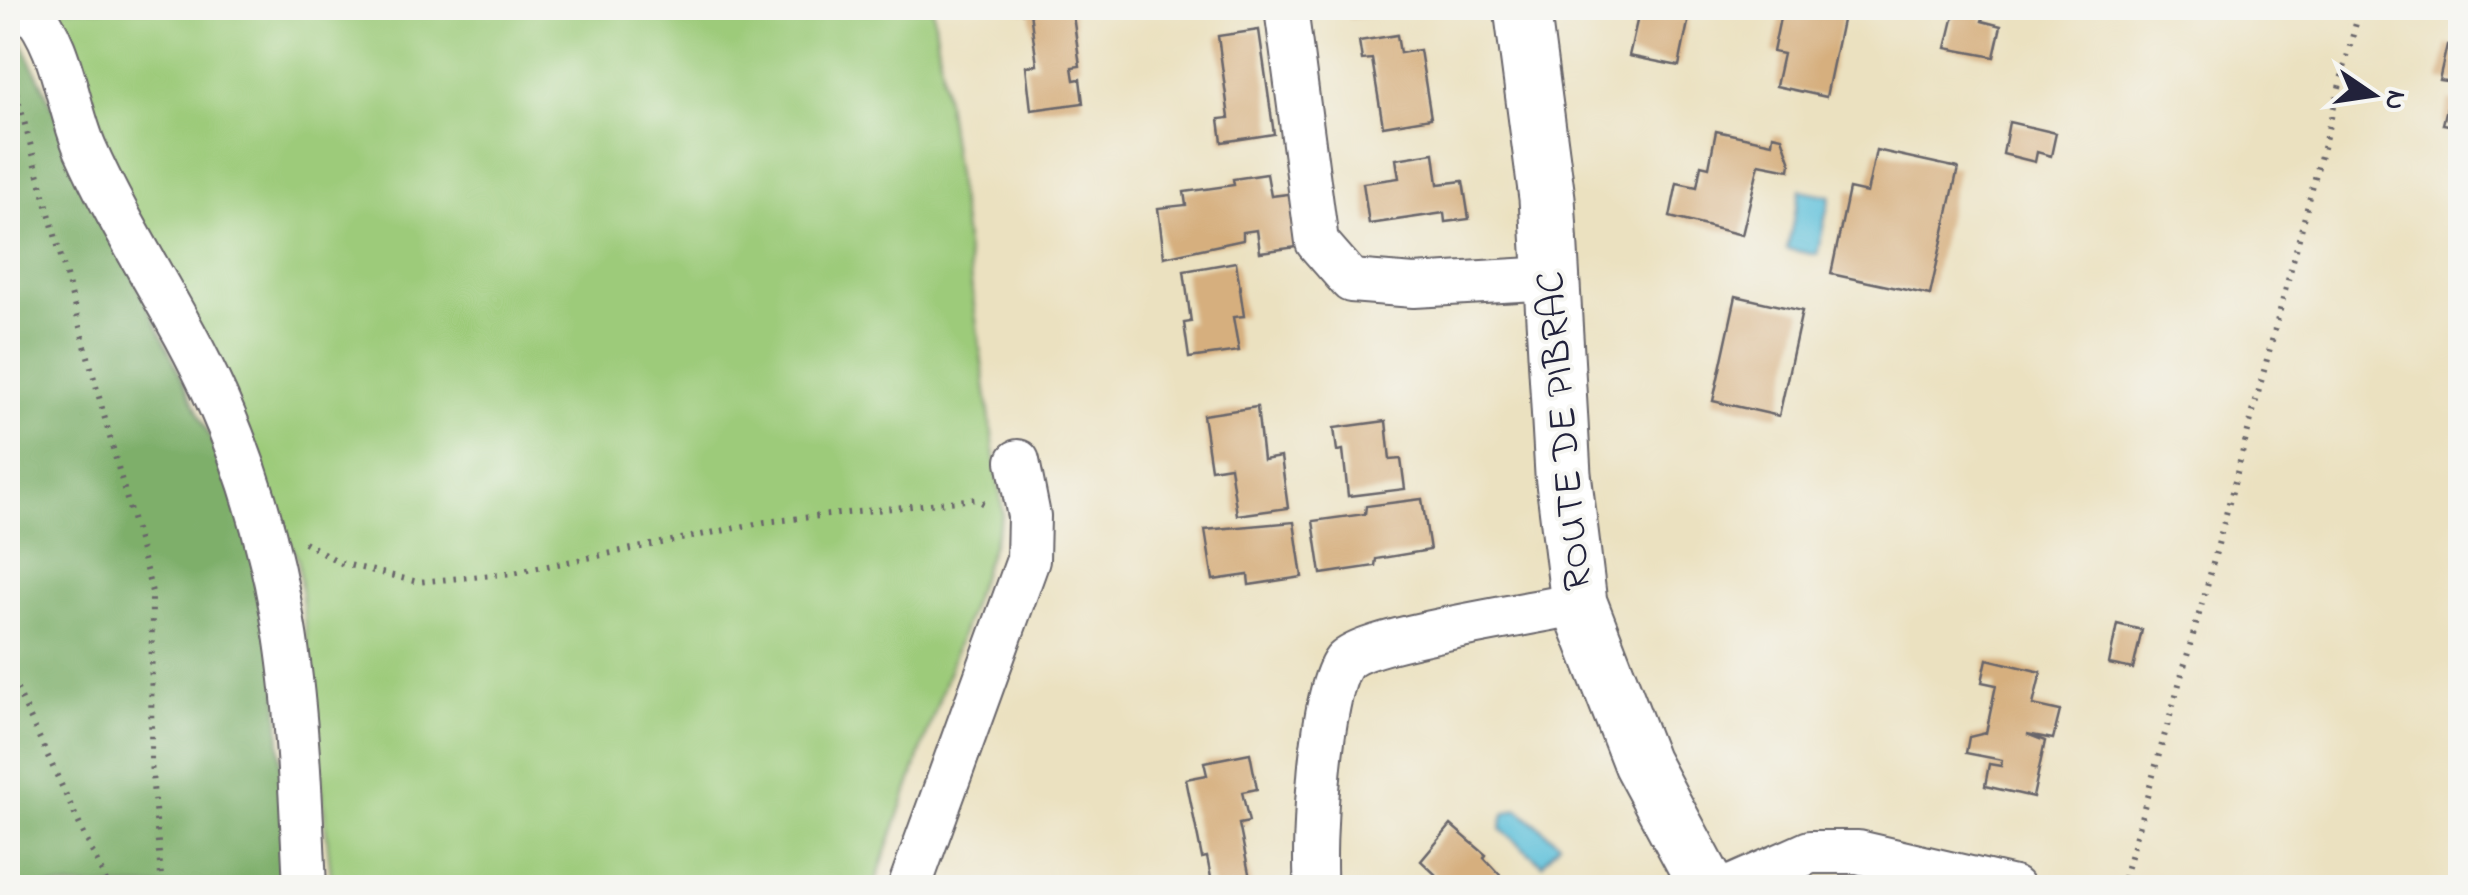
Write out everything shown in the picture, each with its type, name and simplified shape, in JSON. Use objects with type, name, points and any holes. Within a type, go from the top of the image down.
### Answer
[{"type":"main road","name":"ROUTE DE PIBRAC","points":[[1522,8],[1534,80],[1552,278],[1563,474],[1579,604],[1641,763],[1708,888]]},
{"type":"street","points":[[30,8],[51,42],[84,146],[215,396],[260,516],[280,588],[298,716],[305,888]]},
{"type":"street","points":[[1286,8],[1318,242],[1351,282],[1414,286],[1552,278]]},
{"type":"street","points":[[909,888],[1028,560],[1030,516],[1018,461]]},
{"type":"street","points":[[1316,888],[1326,718],[1334,682],[1346,660],[1376,644],[1579,604]]},
{"type":"street","points":[[1729,888],[1810,852],[1858,852],[2012,888]]},
{"type":"path","points":[[2120,888],[2212,567],[2360,8]]},
{"type":"path","points":[[8,62],[152,592],[151,763],[162,888]]},
{"type":"path","points":[[260,516],[341,564],[418,582],[513,573],[765,522],[976,499],[1015,522],[1028,560]]},
{"type":"path","points":[[8,670],[109,888]]},
{"type":"green space","points":[[50,8],[933,8],[1003,514],[874,887],[332,887],[298,560],[121,183],[64,25]]},
{"type":"green space","points":[[8,13],[273,569],[286,887],[8,887]]},
{"type":"water","points":[[1800,190],[1830,196],[1817,255],[1787,249]]},
{"type":"water","points":[[1518,809],[1559,843],[1542,864],[1501,829],[1504,814]]},
{"type":"building","points":[[1021,8],[1072,8],[1080,66],[1072,67],[1074,80],[1080,79],[1083,103],[1031,110],[1026,66],[1037,65],[1030,12],[1022,13]]},
{"type":"building","points":[[1347,8],[1386,8],[1387,13],[1349,19]]},
{"type":"building","points":[[1640,8],[1691,8],[1679,66],[1629,56]]},
{"type":"building","points":[[1782,8],[1844,11],[1826,97],[1776,86],[1783,54],[1773,52]]},
{"type":"building","points":[[1941,8],[1985,8],[1982,21],[2001,26],[1994,57],[1946,48],[1954,15],[1940,12]]},
{"type":"building","points":[[1259,30],[1274,134],[1222,142],[1219,119],[1229,118],[1218,36]]},
{"type":"building","points":[[1397,35],[1400,53],[1420,50],[1431,118],[1383,126],[1372,59],[1362,60],[1359,41]]},
{"type":"building","points":[[2447,45],[2460,48],[2460,83],[2439,80]]},
{"type":"building","points":[[2460,92],[2460,127],[2443,124],[2449,100],[2457,102]]},
{"type":"building","points":[[2009,122],[2056,133],[2051,156],[2037,152],[2035,162],[2003,154]]},
{"type":"building","points":[[1716,131],[1772,143],[1773,135],[1782,137],[1791,163],[1790,170],[1759,164],[1742,235],[1670,217],[1677,183],[1697,187],[1701,165],[1709,167]]},
{"type":"building","points":[[1876,150],[1958,168],[1930,295],[1831,274],[1849,189],[1867,193]]},
{"type":"building","points":[[1434,153],[1438,184],[1463,181],[1469,219],[1445,222],[1444,213],[1369,224],[1363,183],[1399,178],[1396,159]]},
{"type":"building","points":[[1267,174],[1271,196],[1296,193],[1297,247],[1260,252],[1257,230],[1243,232],[1243,240],[1164,257],[1158,208],[1186,205],[1184,192],[1234,185],[1233,179]]},
{"type":"building","points":[[1236,262],[1244,316],[1233,317],[1239,351],[1189,358],[1184,323],[1191,322],[1184,271]]},
{"type":"building","points":[[1736,296],[1802,311],[1779,416],[1713,401]]},
{"type":"building","points":[[1257,407],[1263,460],[1281,457],[1288,508],[1237,515],[1230,466],[1211,469],[1203,415]]},
{"type":"building","points":[[1386,421],[1390,460],[1401,459],[1405,489],[1348,496],[1343,450],[1337,451],[1334,428]]},
{"type":"building","points":[[1422,499],[1430,550],[1376,559],[1375,566],[1321,574],[1313,521],[1365,514],[1366,506]]},
{"type":"building","points":[[1294,522],[1302,577],[1249,585],[1248,575],[1213,580],[1205,530]]},
{"type":"building","points":[[2117,624],[2142,630],[2133,669],[2109,664]]},
{"type":"building","points":[[1987,659],[2041,672],[2033,705],[2060,711],[2053,739],[2027,734],[2045,741],[2033,797],[1985,786],[1989,764],[2001,766],[2002,760],[1966,753],[1969,737],[1986,733],[1996,685],[1982,682]]},
{"type":"building","points":[[1250,753],[1257,789],[1242,792],[1249,822],[1239,824],[1252,888],[1213,888],[1207,857],[1202,858],[1186,779],[1207,775],[1204,762]]},
{"type":"building","points":[[1451,825],[1486,855],[1484,858],[1512,888],[1436,888],[1430,883],[1436,875],[1421,861]]}]
